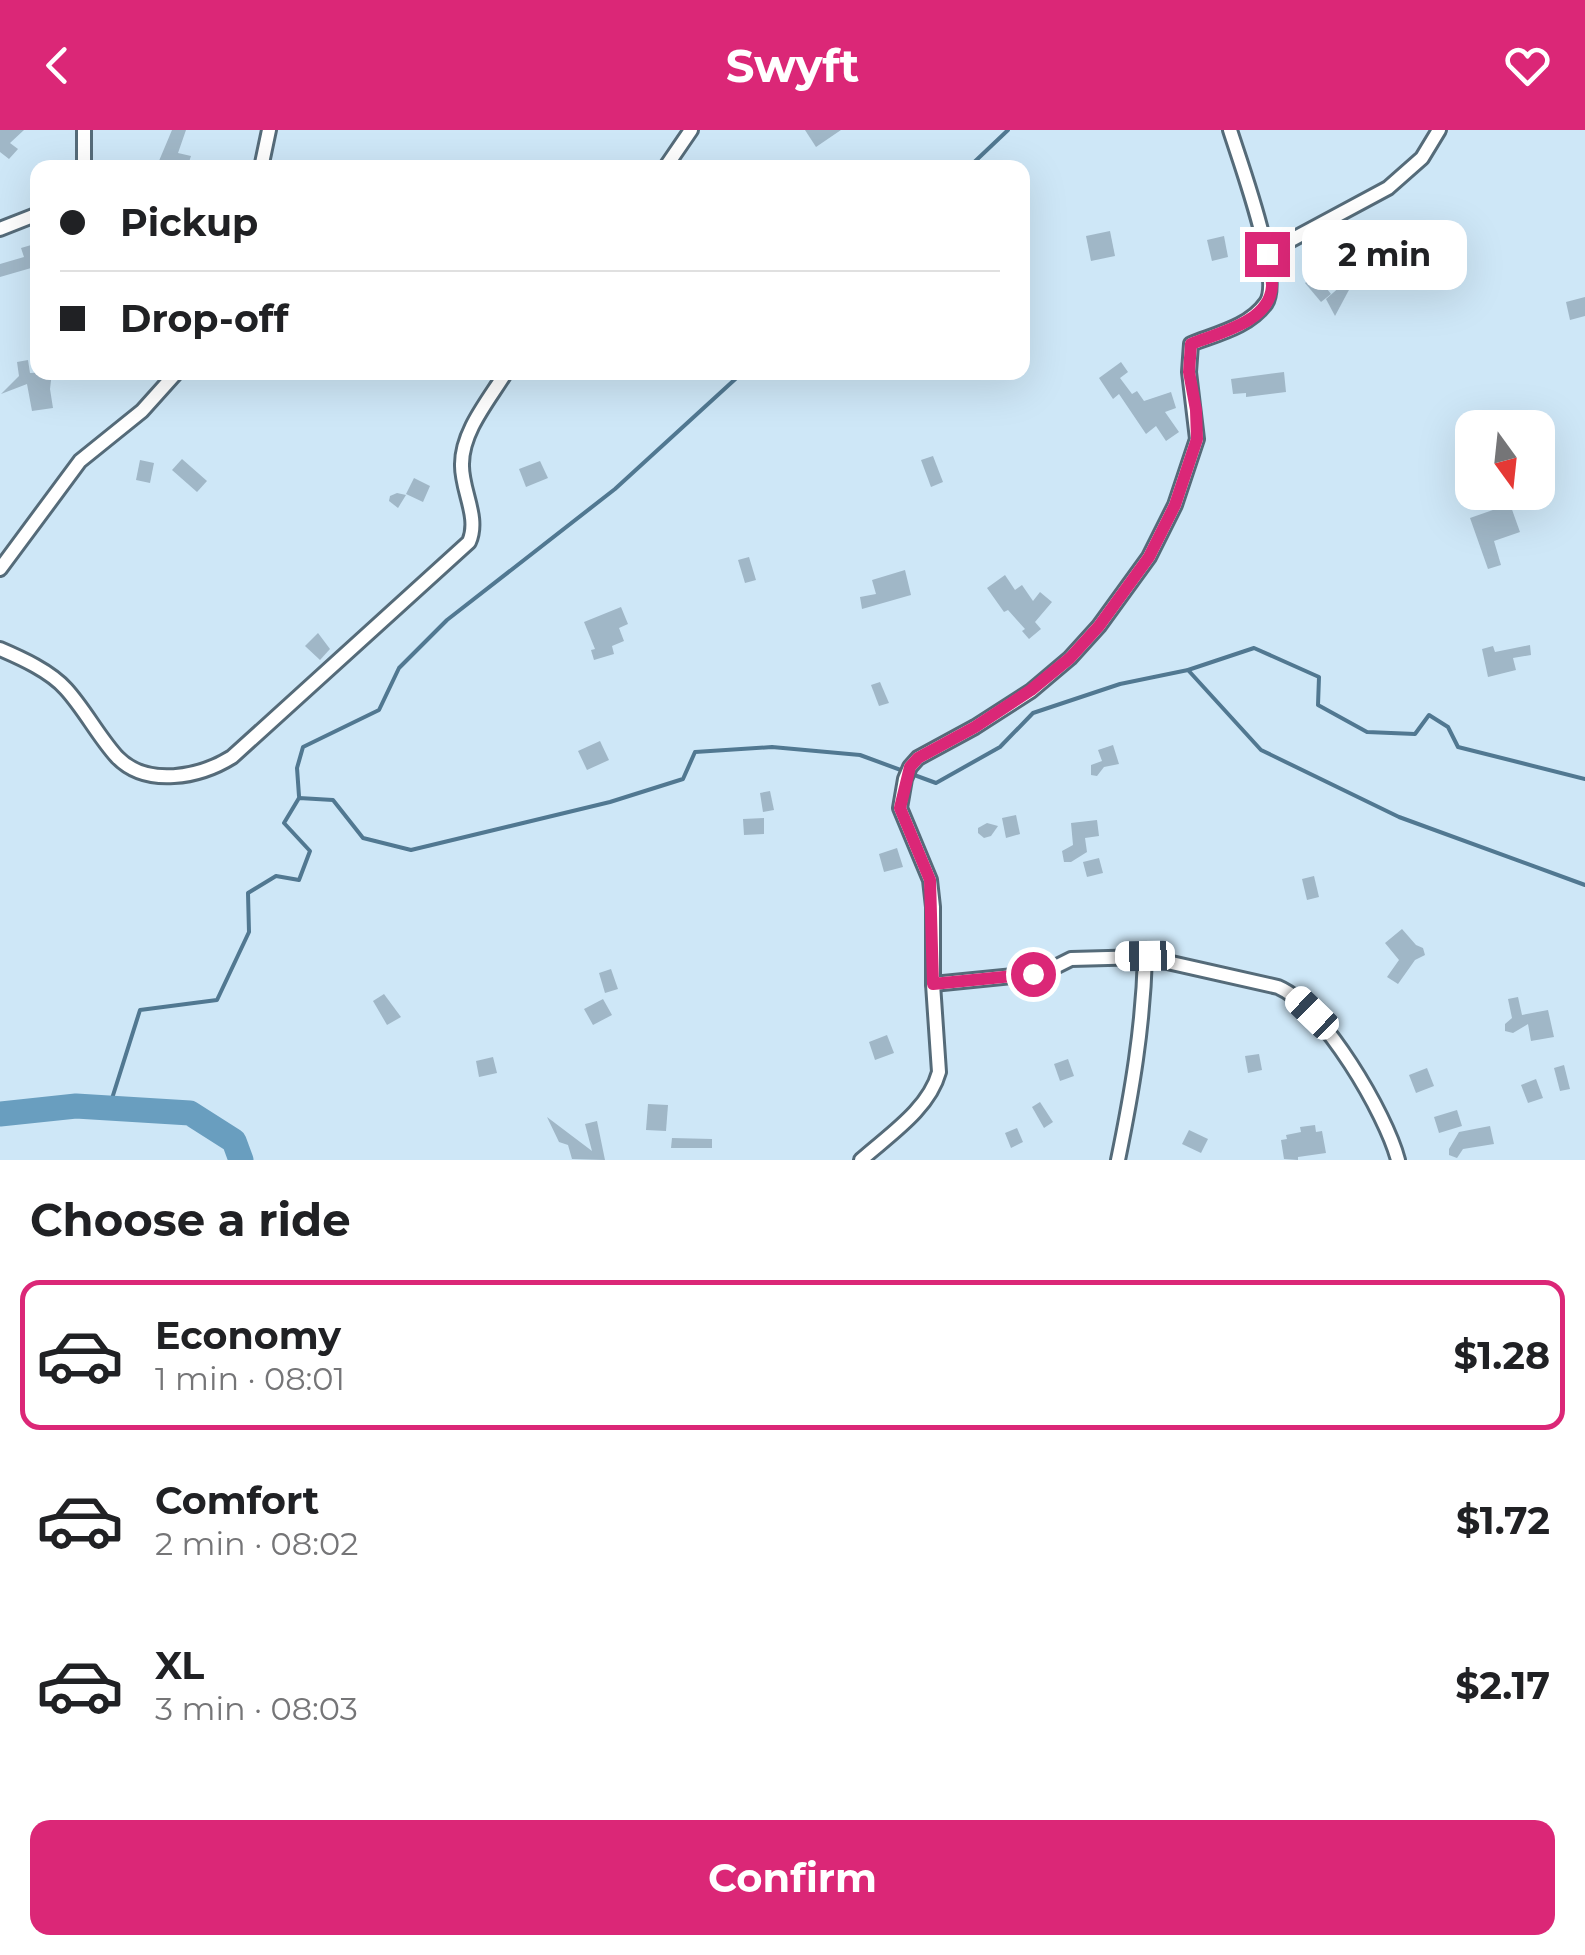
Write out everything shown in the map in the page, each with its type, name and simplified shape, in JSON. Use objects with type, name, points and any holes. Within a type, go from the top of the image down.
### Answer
[{"type":"street","points":[[84,130],[84,160]]},
{"type":"street","points":[[263,160],[269,130]]},
{"type":"street","points":[[670,160],[690,130]]},
{"type":"street","points":[[862,1160],[924,1102],[935,1088],[939,1072],[930,880],[900,808],[910,767],[918,758],[1031,690],[1070,658],[1099,626],[1149,557],[1175,505],[1197,439],[1189,372],[1191,344],[1242,324],[1265,304],[1272,285],[1267,254],[1230,130]]},
{"type":"street","points":[[1267,254],[1388,188],[1422,158],[1439,130]]},
{"type":"street","points":[[0,229],[30,217]]},
{"type":"street","points":[[0,569],[80,461],[142,412],[170,380]]},
{"type":"street","points":[[0,649],[56,680],[120,760],[142,773],[188,776],[214,768],[232,758],[468,542],[473,533],[461,468],[465,441],[501,380]]},
{"type":"street","points":[[933,984],[1043,972],[1071,959],[1145,956],[1265,984],[1294,996],[1330,1030],[1391,1138],[1398,1160]]},
{"type":"street","points":[[1118,1160],[1137,1068],[1145,956]]},
{"type":"building","points":[[0,130],[24,130],[10,143],[18,149],[9,159],[0,152]]},
{"type":"building","points":[[172,130],[186,130],[178,153],[191,156],[190,160],[159,160]]},
{"type":"building","points":[[805,130],[841,130],[816,147]]},
{"type":"building","points":[[1110,231],[1115,256],[1091,261],[1086,236]]},
{"type":"building","points":[[1224,236],[1228,257],[1212,261],[1207,240]]},
{"type":"building","points":[[30,245],[30,268],[0,277],[0,264],[24,257],[21,248]]},
{"type":"building","points":[[1358,273],[1335,316],[1326,299]]},
{"type":"building","points":[[1316,275],[1331,294],[1321,302],[1305,283]]},
{"type":"building","points":[[1585,297],[1585,316],[1570,320],[1566,302]]},
{"type":"building","points":[[28,360],[30,380],[51,380],[53,408],[32,411],[27,384],[1,394],[19,376],[17,362]]},
{"type":"building","points":[[1121,362],[1128,372],[1120,378],[1132,394],[1137,391],[1144,401],[1171,392],[1176,408],[1165,412],[1179,432],[1166,441],[1156,426],[1146,434],[1119,394],[1113,399],[1099,378]]},
{"type":"building","points":[[1284,372],[1286,392],[1246,397],[1246,393],[1233,394],[1231,379]]},
{"type":"building","points":[[933,456],[943,482],[931,487],[921,460]]},
{"type":"building","points":[[182,459],[207,481],[197,492],[172,470]]},
{"type":"building","points":[[140,460],[154,463],[150,483],[136,480]]},
{"type":"building","points":[[540,461],[548,478],[526,487],[519,469]]},
{"type":"building","points":[[414,478],[430,486],[423,502],[406,494]]},
{"type":"building","points":[[397,493],[406,495],[398,508],[389,501]]},
{"type":"building","points":[[1493,510],[1512,510],[1520,532],[1494,541],[1501,565],[1488,569],[1470,518]]},
{"type":"building","points":[[749,557],[756,580],[745,583],[738,560]]},
{"type":"building","points":[[905,570],[911,595],[862,609],[860,597],[876,594],[872,580]]},
{"type":"building","points":[[1005,575],[1015,590],[1022,585],[1033,601],[1040,592],[1052,602],[1035,622],[1041,629],[1029,639],[1022,631],[1025,629],[1008,610],[1004,612],[987,588]]},
{"type":"building","points":[[621,607],[628,624],[619,628],[624,641],[612,646],[614,654],[594,660],[591,650],[595,649],[584,622]]},
{"type":"building","points":[[318,633],[330,649],[320,660],[305,646]]},
{"type":"building","points":[[1530,645],[1531,655],[1513,658],[1516,670],[1488,677],[1482,649],[1493,646],[1495,652]]},
{"type":"building","points":[[880,682],[889,703],[879,706],[871,685]]},
{"type":"building","points":[[600,741],[609,760],[587,770],[578,751]]},
{"type":"building","points":[[1113,745],[1119,764],[1104,767],[1097,776],[1091,775],[1091,765],[1102,761],[1098,750]]},
{"type":"building","points":[[770,791],[774,810],[763,812],[760,793]]},
{"type":"building","points":[[1016,815],[1020,834],[1006,838],[1002,818]]},
{"type":"building","points":[[764,818],[764,834],[744,835],[743,819]]},
{"type":"building","points":[[1097,820],[1099,836],[1085,838],[1087,852],[1064,862],[1062,851],[1073,845],[1071,823]]},
{"type":"building","points":[[987,823],[998,826],[991,836],[984,838],[978,828]]},
{"type":"building","points":[[897,848],[903,867],[884,872],[879,854]]},
{"type":"building","points":[[1099,858],[1103,873],[1087,877],[1083,862]]},
{"type":"building","points":[[1314,876],[1319,897],[1307,900],[1302,879]]},
{"type":"building","points":[[1402,929],[1423,948],[1425,955],[1415,960],[1398,984],[1387,977],[1399,960],[1385,943]]},
{"type":"building","points":[[611,969],[618,989],[605,993],[599,973]]},
{"type":"building","points":[[384,994],[401,1017],[387,1025],[373,1001]]},
{"type":"building","points":[[1518,997],[1522,1015],[1548,1010],[1554,1037],[1531,1041],[1528,1024],[1513,1033],[1505,1031],[1505,1024],[1512,1018],[1508,999]]},
{"type":"building","points":[[603,999],[612,1015],[593,1025],[584,1009]]},
{"type":"building","points":[[887,1035],[894,1053],[875,1060],[869,1042]]},
{"type":"building","points":[[1259,1054],[1262,1070],[1248,1073],[1245,1056]]},
{"type":"building","points":[[493,1057],[497,1073],[479,1077],[476,1061]]},
{"type":"building","points":[[1068,1059],[1074,1076],[1060,1081],[1054,1064]]},
{"type":"building","points":[[1564,1065],[1570,1089],[1560,1091],[1554,1068]]},
{"type":"building","points":[[1427,1068],[1434,1086],[1416,1093],[1409,1075]]},
{"type":"building","points":[[1536,1079],[1543,1098],[1528,1103],[1521,1085]]},
{"type":"building","points":[[1040,1102],[1053,1122],[1044,1128],[1032,1107]]},
{"type":"building","points":[[648,1104],[668,1105],[666,1131],[646,1130]]},
{"type":"building","points":[[1457,1110],[1462,1126],[1439,1133],[1434,1117]]},
{"type":"building","points":[[547,1117],[592,1151],[585,1124],[597,1121],[605,1160],[572,1159],[568,1145],[559,1142]]},
{"type":"building","points":[[1315,1125],[1316,1132],[1322,1131],[1326,1153],[1284,1159],[1281,1140],[1301,1132],[1300,1127]]},
{"type":"building","points":[[1490,1126],[1494,1144],[1463,1149],[1457,1158],[1449,1155],[1459,1132]]},
{"type":"building","points":[[1017,1128],[1023,1142],[1011,1148],[1005,1133]]},
{"type":"building","points":[[1189,1130],[1208,1139],[1201,1153],[1182,1144]]},
{"type":"building","points":[[672,1138],[712,1139],[712,1148],[671,1148]]},
{"type":"waterway","points":[[976,160],[1008,130]]},
{"type":"waterway","points":[[299,796],[297,768],[303,747],[379,710],[399,668],[447,620],[615,489],[734,380]]},
{"type":"waterway","points":[[109,1108],[140,1010],[217,1000],[249,932],[248,893],[276,876],[299,880],[310,851],[284,823],[299,798],[333,800],[363,838],[411,850],[610,802],[683,779],[695,752],[772,747],[860,755],[936,783],[1000,747],[1033,713],[1120,684],[1188,670],[1254,648],[1319,677],[1318,705],[1367,732],[1415,734],[1429,715],[1448,727],[1458,747],[1585,779]]},
{"type":"waterway","points":[[1188,670],[1261,750],[1399,817],[1585,885]]},
{"type":"waterway","points":[[0,1114],[76,1106],[190,1113],[234,1141],[241,1160]]},
{"type":"route","points":[[1033,974],[933,984],[930,880],[900,808],[910,767],[918,758],[1031,690],[1070,658],[1099,626],[1149,557],[1175,505],[1197,439],[1188,359],[1191,344],[1255,316],[1270,296],[1267,254]]}]
